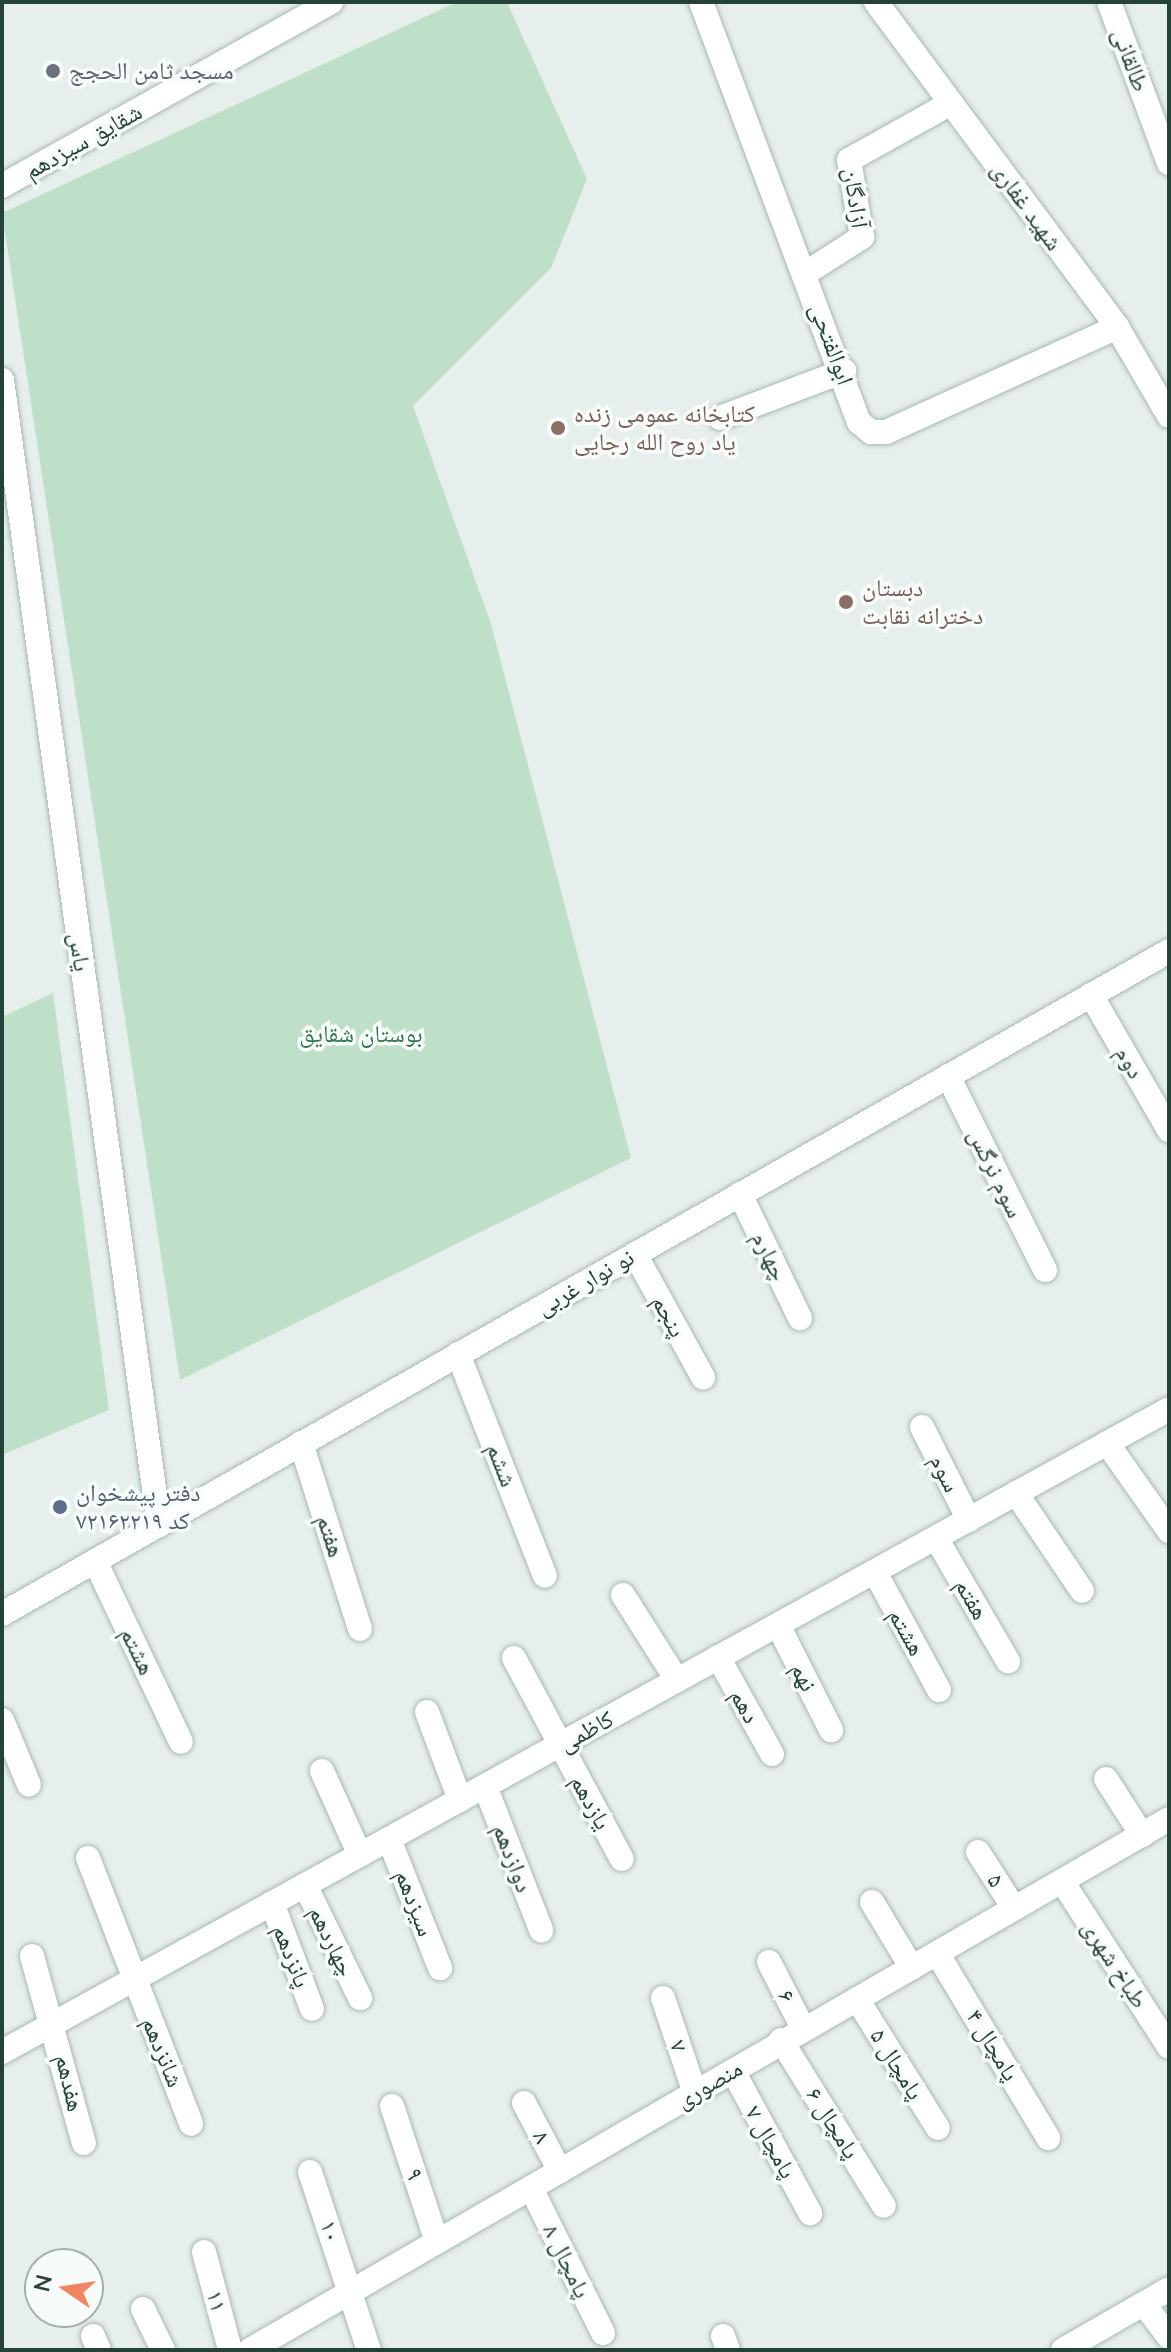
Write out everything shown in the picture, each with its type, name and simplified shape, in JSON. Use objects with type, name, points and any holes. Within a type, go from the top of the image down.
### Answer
[{"type":"street","name":"شقایق سیزدهم","points":[[2,186],[331,2]]},
{"type":"street","name":"ابوالفتحی","points":[[701,2],[844,371],[859,422],[886,432],[1117,327]]},
{"type":"street","name":"شهید غفاری","points":[[876,2],[1117,327],[1169,416]]},
{"type":"street","name":"طالقانی","points":[[1109,2],[1169,163]]},
{"type":"street","name":"آزادگان","points":[[806,273],[862,237],[849,160],[951,103]]},
{"type":"street","points":[[720,418],[844,371]]},
{"type":"street","name":"یاس","points":[[2,380],[159,1525]]},
{"type":"street","name":"نو نوار غربی","points":[[2,1614],[1169,951]]},
{"type":"street","name":"دوم","points":[[1091,995],[1169,1130]]},
{"type":"street","name":"سوم نرگس","points":[[948,1076],[1045,1270]]},
{"type":"street","name":"چهارم","points":[[740,1194],[800,1318]]},
{"type":"street","name":"پنجم","points":[[635,1254],[703,1377]]},
{"type":"street","name":"ششم","points":[[458,1354],[545,1576]]},
{"type":"street","name":"کاظمی","points":[[2,2052],[718,1657],[876,1574],[1169,1409]]},
{"type":"street","name":"سوم","points":[[922,1427],[969,1520]]},
{"type":"street","name":"هفتم","points":[[301,1443],[360,1629]]},
{"type":"street","points":[[1107,1443],[1169,1531]]},
{"type":"street","points":[[1016,1493],[1082,1591]]},
{"type":"street","name":"هفتم","points":[[936,1538],[1008,1661]]},
{"type":"street","name":"هشتم","points":[[95,1561],[181,1742]]},
{"type":"street","name":"هشتم","points":[[876,1574],[939,1690]]},
{"type":"street","points":[[623,1595],[677,1680]]},
{"type":"street","name":"نهم","points":[[778,1625],[831,1730]]},
{"type":"street","name":"دهم","points":[[718,1657],[772,1754]]},
{"type":"street","points":[[514,1658],[559,1745]]},
{"type":"street","points":[[427,1712],[460,1800]]},
{"type":"street","points":[[2,1720],[29,1785]]},
{"type":"street","name":"یازدهم","points":[[559,1745],[622,1859]]},
{"type":"street","points":[[322,1771],[360,1855]]},
{"type":"street","points":[[1106,1779],[1142,1835]]},
{"type":"street","name":"دوازدهم","points":[[485,1786],[541,1930]]},
{"type":"street","name":"منصوری","points":[[250,2350],[733,2071],[781,2040],[804,2030],[1169,1819]]},
{"type":"street","name":"سیزدهم","points":[[389,1839],[440,1968]]},
{"type":"street","name":"۵","points":[[978,1852],[1014,1908]]},
{"type":"street","points":[[88,1858],[134,1980]]},
{"type":"street","name":"طباخ شهری","points":[[1062,1881],[1169,2047]]},
{"type":"street","name":"چهاردهم","points":[[305,1885],[360,1998]]},
{"type":"street","points":[[872,1902],[912,1968]]},
{"type":"street","name":"پانزدهم","points":[[272,1903],[312,2009]]},
{"type":"street","name":"پامچال ۴","points":[[937,1953],[1048,2138]]},
{"type":"street","points":[[32,1956],[56,2022]]},
{"type":"street","name":"۶","points":[[769,1962],[804,2030]]},
{"type":"street","name":"شانزدهم","points":[[134,1980],[191,2124]]},
{"type":"street","name":"۷","points":[[663,1998],[695,2093]]},
{"type":"street","name":"۵ پامچال","points":[[857,1999],[938,2128]]},
{"type":"street","name":"هفدهم","points":[[56,2022],[84,2143]]},
{"type":"street","name":"۶ پامچال","points":[[781,2040],[884,2206]]},
{"type":"street","name":"۷ پامچال","points":[[733,2071],[810,2213]]},
{"type":"street","name":"۸","points":[[524,2103],[560,2171]]},
{"type":"street","name":"۹","points":[[392,2106],[437,2242]]},
{"type":"street","name":"۱۰","points":[[310,2172],[353,2291],[369,2350]]},
{"type":"street","name":"۸ پامچال","points":[[531,2188],[603,2333]]},
{"type":"street","name":"۱۱","points":[[204,2252],[230,2350]]},
{"type":"street","points":[[1069,2348],[1169,2289]]},
{"type":"street","points":[[1144,2304],[1169,2337]]},
{"type":"street","points":[[143,2309],[163,2350]]},
{"type":"green space","name":"بوستان شقایق","points":[[457,2],[507,2],[587,179],[551,268],[413,406],[491,624],[631,1158],[180,1380],[2,213]]},
{"type":"green space","points":[[53,993],[109,1410],[2,1455],[2,1017]]},
{"type":"place","name":"مسجد ثامن الحجج","points":[[53,71]]},
{"type":"place","name":"کتابخانه عمومی زنده یاد روح الله رجایی","points":[[558,428]]},
{"type":"place","name":"دبستان دخترانه نقابت","points":[[846,602]]},
{"type":"place","name":"دفتر پیشخوان کد ۷۲۱۶۲۲۱۹","points":[[60,1507]]}]
